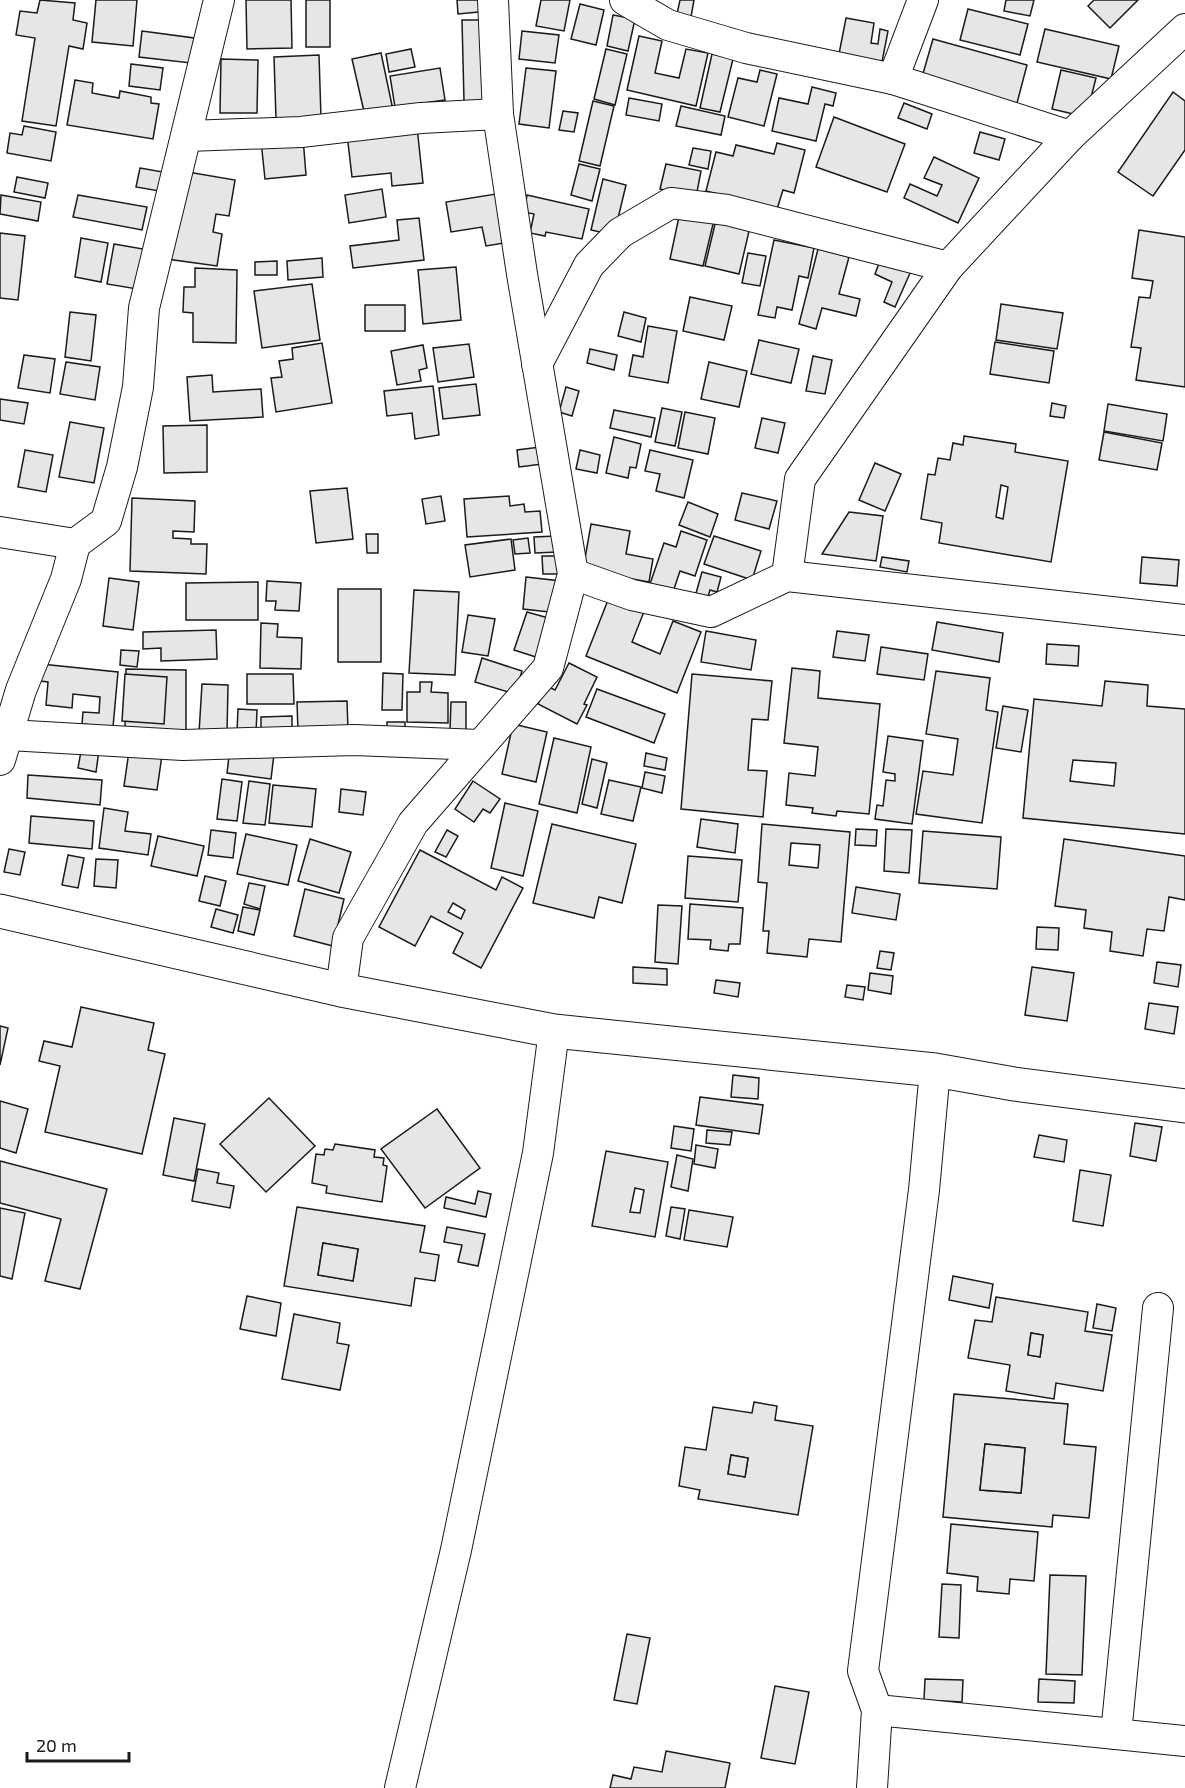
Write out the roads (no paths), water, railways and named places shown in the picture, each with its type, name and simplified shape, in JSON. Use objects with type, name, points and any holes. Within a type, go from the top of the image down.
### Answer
[{"type":"street","points":[[219,0],[144,308],[138,387],[122,467],[106,521],[75,544],[66,579],[21,690],[5,748],[354,740],[480,745]]},
{"type":"street","points":[[342,990],[348,938],[413,822],[548,668],[573,574],[498,114],[493,0]]},
{"type":"street","points":[[626,0],[668,25],[746,48],[893,79],[1070,136]]},
{"type":"street","points":[[893,79],[923,0]]},
{"type":"street","points":[[787,576],[800,479],[948,267],[1070,136],[1185,29]]},
{"type":"street","points":[[187,136],[301,132],[421,118],[498,114]]},
{"type":"street","points":[[537,364],[589,265],[620,233],[671,203],[727,210],[948,267]]},
{"type":"street","points":[[0,532],[75,544]]},
{"type":"street","points":[[573,574],[632,595],[711,612],[787,576],[1185,620]]},
{"type":"street","points":[[0,910],[342,990],[554,1032],[935,1070],[1014,1084],[1185,1106]]},
{"type":"street","points":[[400,1788],[456,1551],[538,1154],[554,1032]]},
{"type":"street","points":[[872,1788],[877,1710],[863,1671],[924,1190],[935,1070]]},
{"type":"street","points":[[1116,1734],[1158,1308]]},
{"type":"street","points":[[877,1710],[1185,1741]]}]
